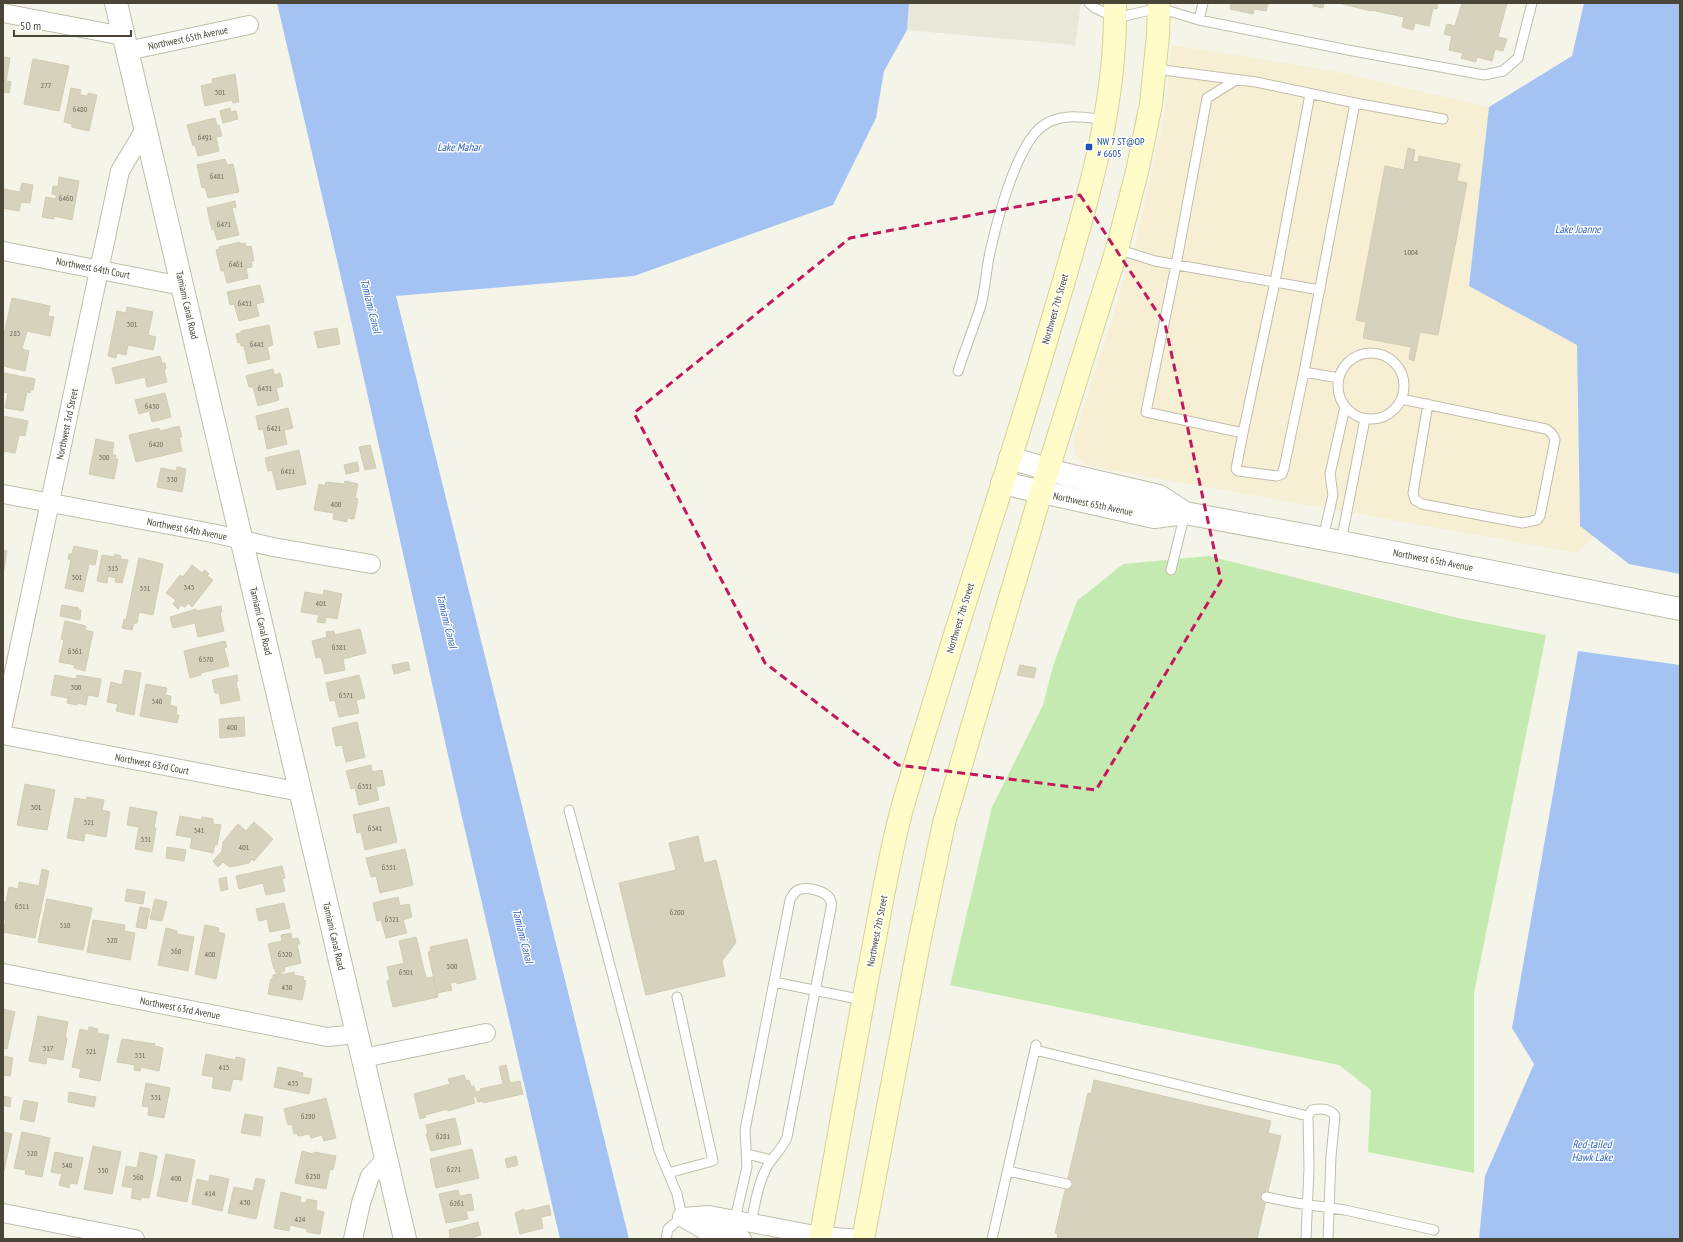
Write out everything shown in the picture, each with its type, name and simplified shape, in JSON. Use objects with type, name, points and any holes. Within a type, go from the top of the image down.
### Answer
[{"type":"main road","points":[[862,1239],[937,854],[948,810],[1041,492],[1117,249],[1145,138],[1155,69],[1159,6]]},
{"type":"main road","name":"Northwest 7th Street","points":[[820,1237],[863,1000],[896,835],[1087,205],[1106,120],[1112,79],[1116,11]]},
{"type":"street","name":"Tamiami Canal Road","points":[[116,3],[405,1239]]},
{"type":"street","name":"Northwest 65th Avenue","points":[[3,13],[125,44],[249,25]]},
{"type":"street","name":"Northwest 3rd Street","points":[[3,724],[51,503],[120,171],[145,129]]},
{"type":"street","name":"Northwest 64th Court","points":[[3,251],[182,286]]},
{"type":"street","name":"Northwest 65th Avenue","points":[[1010,458],[1159,496],[1185,513]]},
{"type":"street","name":"Northwest 65th Avenue","points":[[1002,483],[1154,517],[1185,513],[1332,540],[1680,609]]},
{"type":"street","name":"Northwest 64th Avenue","points":[[3,494],[371,564]]},
{"type":"street","name":"Northwest 63rd Court","points":[[3,735],[301,792]]},
{"type":"street","name":"Northwest 63rd Avenue","points":[[3,973],[327,1037],[357,1034]]},
{"type":"street","points":[[363,1058],[486,1033]]},
{"type":"street","points":[[353,1239],[361,1203],[370,1176],[386,1159]]},
{"type":"street","points":[[3,1213],[135,1239]]},
{"type":"street","points":[[682,1216],[709,1215],[820,1237],[862,1239]]},
{"type":"street","points":[[682,1216],[704,1230],[742,1239]]},
{"type":"lane","points":[[1089,3],[1095,8],[1116,11],[1159,6],[1199,20],[1348,50],[1484,75],[1503,71],[1518,58],[1532,3]]},
{"type":"lane","points":[[1199,20],[1203,3]]},
{"type":"lane","points":[[1155,69],[1256,82],[1443,120]]},
{"type":"lane","points":[[1236,80],[1207,98],[1176,265],[1146,412],[1243,433]]},
{"type":"lane","points":[[1310,94],[1275,282],[1236,469],[1238,471],[1277,476],[1282,474],[1304,372],[1355,103]]},
{"type":"lane","points":[[958,371],[981,304],[991,248],[1010,180],[1030,140],[1041,127],[1054,120],[1066,117],[1106,120]]},
{"type":"lane","points":[[1117,249],[1155,261],[1320,290]]},
{"type":"lane","points":[[1366,353],[1376,353],[1386,356],[1394,362],[1400,370],[1404,389],[1401,399],[1397,406],[1383,417],[1365,419],[1351,413],[1339,394],[1339,378],[1342,369],[1349,361],[1366,353]]},
{"type":"lane","points":[[1304,372],[1339,378]]},
{"type":"lane","points":[[1401,399],[1428,404],[1546,429],[1554,435],[1555,440],[1542,508],[1540,516],[1537,520],[1522,523],[1422,504],[1415,500],[1413,493],[1428,404]]},
{"type":"lane","points":[[1332,540],[1332,494],[1330,474],[1346,407]]},
{"type":"lane","points":[[1332,540],[1362,440],[1365,419]]},
{"type":"lane","points":[[1170,570],[1185,513]]},
{"type":"lane","points":[[568,810],[659,1150],[677,1194],[682,1216],[668,1228],[666,1239]]},
{"type":"lane","points":[[798,890],[814,890],[827,895],[832,901],[787,1137],[784,1145],[771,1160],[743,1221],[747,1167],[745,1130],[790,900],[793,894],[798,890]]},
{"type":"lane","points":[[774,982],[863,1000]]},
{"type":"lane","points":[[668,1173],[713,1161],[677,997]]},
{"type":"lane","points":[[992,1239],[1036,1047],[1308,1116]]},
{"type":"lane","points":[[1306,1239],[1310,1168],[1308,1116],[1312,1110],[1317,1109],[1327,1109],[1332,1111],[1335,1116],[1328,1239]]},
{"type":"lane","points":[[747,1154],[771,1160]]},
{"type":"lane","points":[[1008,1171],[1067,1184]]},
{"type":"lane","points":[[1266,1197],[1296,1203],[1329,1207],[1434,1230]]},
{"type":"highlighted area","points":[[1080,195],[1165,324],[1221,581],[1096,790],[898,765],[765,663],[634,413],[850,238]]},
{"type":"shaded area","points":[[909,3],[1105,4],[1081,4],[1075,45],[907,30]]},
{"type":"shaded area","points":[[1172,45],[1328,70],[1489,107],[1469,285],[1577,345],[1580,526],[1593,536],[1578,553],[1088,466],[1081,462],[1075,453],[1074,439],[1135,245],[1164,118]]},
{"type":"green space","points":[[1209,556],[1458,618],[1546,635],[1474,993],[1474,1173],[1368,1152],[1371,1090],[1339,1065],[950,985],[992,807],[1043,705],[1053,666],[1077,601],[1123,564]]},
{"type":"water","name":"Lake Mahar","points":[[277,3],[909,3],[907,30],[884,71],[876,118],[833,205],[634,276],[396,296],[629,1239],[560,1239],[461,813],[347,303]]},
{"type":"water","name":"Lake Joanne","points":[[1584,3],[1680,3],[1680,574],[1629,564],[1580,526],[1577,345],[1469,286],[1489,107],[1572,56]]},
{"type":"water","name":"Red-tailed Hawk Lake","points":[[1578,651],[1680,665],[1680,1239],[1479,1239],[1485,1176],[1534,1064],[1512,1028]]},
{"type":"building","points":[[1231,3],[1268,3],[1266,11],[1254,9],[1253,14],[1230,9]]},
{"type":"building","points":[[1313,3],[1324,3],[1323,8],[1313,6]]},
{"type":"building","points":[[1339,3],[1438,3],[1437,9],[1433,8],[1429,26],[1415,23],[1413,30],[1402,27],[1404,17]]},
{"type":"building","points":[[1462,3],[1507,3],[1498,37],[1507,39],[1503,51],[1495,49],[1492,61],[1477,57],[1476,62],[1461,58],[1463,53],[1449,50],[1452,36],[1444,34],[1447,24],[1455,26]]},
{"type":"building","points":[[3,57],[10,58],[6,81],[11,82],[9,93],[3,92]]},
{"type":"building","points":[[33,59],[69,66],[59,111],[24,104]]},
{"type":"building","points":[[235,74],[239,102],[233,103],[232,100],[205,106],[201,86],[213,83],[212,79]]},
{"type":"building","points":[[71,88],[81,90],[80,95],[88,96],[88,93],[97,95],[89,131],[72,127],[72,124],[64,122]]},
{"type":"building","points":[[230,108],[231,112],[236,111],[238,119],[223,123],[220,111]]},
{"type":"building","points":[[215,118],[222,136],[216,137],[219,151],[198,156],[195,145],[193,146],[187,125]]},
{"type":"building","points":[[1408,148],[1415,150],[1413,161],[1418,162],[1419,156],[1460,164],[1457,181],[1467,183],[1438,335],[1420,332],[1414,361],[1409,359],[1411,347],[1363,338],[1366,322],[1356,320],[1385,166],[1404,170]]},
{"type":"building","points":[[225,159],[227,165],[233,164],[239,192],[208,198],[205,187],[202,188],[197,165]]},
{"type":"building","points":[[59,177],[79,181],[72,220],[54,216],[54,219],[42,217],[46,197],[56,199],[56,195],[52,194],[53,186],[58,187]]},
{"type":"building","points":[[22,183],[33,185],[30,203],[21,202],[19,211],[3,208],[3,189],[20,192]]},
{"type":"building","points":[[235,201],[236,207],[232,208],[239,235],[217,240],[214,229],[212,230],[207,208]]},
{"type":"building","points":[[240,242],[240,244],[245,243],[246,247],[251,246],[254,261],[251,261],[252,267],[246,268],[248,278],[227,283],[224,271],[221,271],[216,250],[219,249],[219,247]]},
{"type":"building","points":[[260,285],[264,302],[256,304],[259,316],[239,321],[234,304],[230,305],[227,292]]},
{"type":"building","points":[[12,298],[50,306],[48,316],[54,317],[50,336],[27,331],[22,349],[29,351],[25,371],[3,366],[3,350],[5,341],[3,339]]},
{"type":"building","points":[[127,307],[153,312],[148,335],[156,337],[153,350],[128,345],[126,355],[117,353],[116,358],[108,356],[117,311],[126,313]]},
{"type":"building","points":[[269,325],[273,345],[267,347],[270,359],[248,364],[244,346],[241,346],[240,342],[238,343],[236,334],[241,333],[241,331]]},
{"type":"building","points":[[337,328],[340,344],[318,348],[314,332]]},
{"type":"building","points":[[160,356],[162,363],[165,363],[166,369],[164,370],[167,382],[147,387],[145,377],[116,384],[112,368]]},
{"type":"building","points":[[273,369],[274,375],[280,373],[283,386],[276,388],[279,400],[258,406],[253,387],[249,387],[246,376]]},
{"type":"building","points":[[3,373],[35,379],[33,390],[31,390],[30,393],[27,392],[23,411],[5,408],[8,393],[3,392]]},
{"type":"building","points":[[165,393],[171,417],[152,422],[149,411],[139,414],[135,400]]},
{"type":"building","points":[[288,408],[293,428],[284,430],[287,444],[267,449],[263,429],[259,430],[256,416]]},
{"type":"building","points":[[3,416],[28,421],[25,436],[19,435],[15,453],[3,451]]},
{"type":"building","points":[[179,426],[182,437],[179,437],[182,451],[136,462],[129,435],[159,428],[160,431]]},
{"type":"building","points":[[96,439],[114,443],[112,455],[116,455],[115,459],[118,459],[114,479],[89,474]]},
{"type":"building","points":[[370,445],[376,468],[365,470],[359,447]]},
{"type":"building","points":[[299,450],[306,484],[277,490],[272,470],[268,471],[265,458]]},
{"type":"building","points":[[357,462],[359,471],[346,474],[344,465]]},
{"type":"building","points":[[177,467],[186,469],[182,492],[157,487],[161,468],[176,471]]},
{"type":"building","points":[[345,481],[358,484],[355,498],[358,499],[354,519],[347,518],[347,522],[333,519],[334,513],[314,510],[319,484],[325,486],[326,482],[344,484]]},
{"type":"building","points":[[74,546],[98,551],[95,565],[89,564],[83,592],[65,588],[71,560],[68,559],[69,554],[72,554]]},
{"type":"building","points":[[3,550],[7,551],[3,575]]},
{"type":"building","points":[[115,554],[121,556],[120,559],[128,560],[122,583],[115,582],[116,578],[108,576],[107,583],[97,581],[102,555],[114,557]]},
{"type":"building","points":[[139,558],[163,564],[153,615],[139,612],[137,623],[134,623],[132,630],[122,628],[124,619],[126,620]]},
{"type":"building","points":[[192,565],[202,573],[204,570],[207,572],[209,574],[207,576],[213,580],[192,607],[188,603],[185,607],[181,605],[178,609],[173,604],[176,600],[166,593],[180,575],[183,577]]},
{"type":"building","points":[[324,590],[342,594],[337,619],[326,617],[325,623],[317,622],[319,615],[301,612],[305,592],[323,595]]},
{"type":"building","points":[[62,605],[79,608],[78,610],[81,610],[80,620],[60,616]]},
{"type":"building","points":[[221,606],[222,612],[220,613],[224,631],[198,637],[195,623],[173,628],[170,617],[196,609],[197,611]]},
{"type":"building","points":[[65,621],[86,626],[85,630],[93,632],[85,671],[74,668],[75,665],[59,662],[64,640],[61,639]]},
{"type":"building","points":[[360,629],[366,653],[343,659],[345,670],[325,674],[321,657],[316,658],[312,641],[327,637],[326,632],[334,631],[335,635]]},
{"type":"building","points":[[225,641],[227,647],[224,648],[229,666],[201,673],[201,675],[190,678],[184,651]]},
{"type":"building","points":[[408,662],[410,670],[394,674],[392,665]]},
{"type":"building","points":[[1020,665],[1036,668],[1034,678],[1017,675]]},
{"type":"building","points":[[125,670],[141,673],[134,715],[116,711],[118,704],[107,702],[111,682],[122,685]]},
{"type":"building","points":[[55,675],[76,679],[77,675],[101,679],[98,697],[88,695],[86,705],[78,703],[77,705],[67,703],[68,698],[51,695]]},
{"type":"building","points":[[237,675],[238,681],[236,682],[240,700],[221,704],[219,693],[215,693],[212,680]]},
{"type":"building","points":[[359,675],[365,698],[356,700],[359,713],[339,717],[335,700],[330,701],[326,683]]},
{"type":"building","points":[[146,684],[167,688],[165,695],[171,696],[170,705],[177,707],[176,715],[179,715],[177,723],[140,716]]},
{"type":"building","points":[[244,717],[245,736],[220,738],[219,719]]},
{"type":"building","points":[[357,722],[365,757],[346,762],[342,745],[336,746],[332,728]]},
{"type":"building","points":[[371,765],[372,772],[382,770],[385,785],[376,787],[379,800],[359,805],[355,788],[351,789],[346,771]]},
{"type":"building","points":[[25,784],[55,790],[47,830],[17,825]]},
{"type":"building","points":[[87,797],[104,800],[102,810],[110,812],[106,837],[85,833],[84,841],[67,838],[75,798],[86,800]]},
{"type":"building","points":[[130,807],[157,812],[152,852],[135,849],[139,827],[127,825]]},
{"type":"building","points":[[389,807],[397,842],[365,850],[361,832],[357,833],[353,815]]},
{"type":"building","points":[[180,816],[201,820],[202,817],[213,819],[213,824],[221,825],[217,845],[215,844],[213,853],[190,848],[192,838],[176,835]]},
{"type":"building","points":[[254,822],[273,839],[254,861],[252,859],[249,863],[230,867],[223,862],[218,867],[213,861],[222,851],[223,842],[238,824],[246,831]]},
{"type":"building","points":[[698,836],[704,863],[716,860],[736,942],[722,961],[725,976],[646,995],[619,883],[676,870],[669,843]]},
{"type":"building","points":[[167,847],[186,850],[184,861],[166,858]]},
{"type":"building","points":[[405,849],[413,885],[380,893],[376,876],[371,877],[366,858]]},
{"type":"building","points":[[282,866],[285,878],[282,879],[285,891],[266,895],[263,883],[239,889],[236,876]]},
{"type":"building","points":[[42,869],[49,871],[35,938],[3,932],[6,920],[3,920],[3,902],[6,902],[9,887],[18,889],[19,882],[39,886]]},
{"type":"building","points":[[226,877],[228,889],[221,891],[219,879]]},
{"type":"building","points":[[127,889],[145,892],[143,904],[125,901]]},
{"type":"building","points":[[398,897],[400,906],[409,904],[412,917],[403,920],[407,933],[386,938],[381,920],[377,921],[373,903]]},
{"type":"building","points":[[47,899],[92,908],[83,950],[38,942]]},
{"type":"building","points":[[155,899],[167,902],[162,921],[150,919]]},
{"type":"building","points":[[284,903],[290,928],[270,932],[267,919],[259,921],[256,909]]},
{"type":"building","points":[[140,907],[150,909],[146,929],[136,927]]},
{"type":"building","points":[[93,920],[125,925],[124,931],[135,933],[130,960],[87,952]]},
{"type":"building","points":[[205,925],[219,928],[218,932],[225,934],[216,979],[195,974]]},
{"type":"building","points":[[166,928],[177,931],[177,934],[194,937],[188,971],[158,965]]},
{"type":"building","points":[[291,933],[292,939],[298,938],[300,944],[297,944],[301,963],[284,967],[285,971],[276,973],[268,944],[282,941],[281,935]]},
{"type":"building","points":[[416,937],[426,978],[433,977],[438,997],[393,1007],[387,981],[390,980],[387,967],[404,963],[399,941]]},
{"type":"building","points":[[467,939],[476,979],[457,984],[456,982],[450,983],[452,990],[437,993],[428,952],[431,951],[430,947]]},
{"type":"building","points":[[294,972],[294,975],[304,977],[303,980],[306,981],[302,1000],[268,994],[273,975]]},
{"type":"building","points":[[3,1009],[15,1012],[7,1049],[3,1048]]},
{"type":"building","points":[[38,1016],[68,1022],[63,1060],[47,1057],[46,1064],[29,1061]]},
{"type":"building","points":[[89,1027],[98,1029],[97,1033],[109,1035],[100,1081],[79,1077],[81,1069],[72,1067],[80,1029],[88,1031]]},
{"type":"building","points":[[122,1039],[155,1044],[154,1046],[163,1048],[159,1071],[141,1067],[140,1071],[134,1070],[135,1065],[117,1062]]},
{"type":"building","points":[[206,1054],[235,1060],[236,1057],[245,1059],[242,1080],[233,1079],[230,1091],[212,1088],[214,1077],[202,1075]]},
{"type":"building","points":[[3,1056],[13,1058],[10,1076],[3,1075]]},
{"type":"building","points":[[506,1065],[510,1083],[520,1081],[523,1094],[483,1103],[483,1101],[478,1102],[476,1096],[473,1097],[475,1103],[448,1111],[448,1109],[425,1115],[426,1117],[420,1119],[414,1094],[450,1084],[448,1079],[464,1075],[466,1081],[469,1080],[471,1086],[474,1086],[476,1092],[481,1091],[480,1089],[503,1084],[499,1067]]},
{"type":"building","points":[[278,1067],[303,1073],[302,1077],[312,1079],[309,1094],[274,1087]]},
{"type":"building","points":[[1094,1080],[1271,1121],[1268,1133],[1281,1136],[1257,1239],[1057,1239],[1058,1234],[1055,1233],[1088,1093],[1091,1094]]},
{"type":"building","points":[[146,1083],[170,1088],[164,1118],[148,1115],[149,1107],[142,1106]]},
{"type":"building","points":[[69,1092],[96,1097],[94,1107],[68,1102]]},
{"type":"building","points":[[3,1096],[11,1098],[10,1107],[3,1105]]},
{"type":"building","points":[[326,1098],[336,1138],[324,1141],[322,1135],[311,1138],[310,1134],[298,1136],[297,1133],[294,1134],[292,1124],[288,1125],[284,1109]]},
{"type":"building","points":[[24,1100],[38,1103],[34,1122],[20,1119]]},
{"type":"building","points":[[245,1114],[263,1117],[260,1136],[241,1133]]},
{"type":"building","points":[[455,1118],[461,1144],[431,1151],[426,1134],[428,1134],[426,1125]]},
{"type":"building","points":[[3,1132],[12,1134],[3,1175]]},
{"type":"building","points":[[22,1132],[50,1138],[42,1177],[25,1174],[26,1170],[14,1168]]},
{"type":"building","points":[[93,1146],[121,1152],[112,1194],[84,1189]]},
{"type":"building","points":[[472,1149],[479,1178],[436,1188],[430,1159]]},
{"type":"building","points":[[302,1151],[313,1154],[314,1152],[336,1156],[333,1170],[330,1169],[326,1189],[295,1183]]},
{"type":"building","points":[[55,1152],[83,1158],[77,1184],[70,1183],[69,1188],[59,1185],[62,1174],[51,1172]]},
{"type":"building","points":[[140,1152],[157,1156],[149,1198],[141,1197],[141,1200],[131,1198],[133,1188],[122,1186],[126,1166],[137,1168]]},
{"type":"building","points":[[166,1154],[195,1160],[187,1202],[157,1196]]},
{"type":"building","points":[[516,1156],[518,1165],[507,1168],[505,1159]]},
{"type":"building","points":[[210,1175],[229,1179],[222,1211],[192,1204],[197,1179],[209,1182]]},
{"type":"building","points":[[256,1178],[265,1180],[256,1219],[228,1213],[234,1187],[253,1191]]},
{"type":"building","points":[[458,1190],[460,1196],[471,1194],[474,1210],[466,1211],[468,1219],[446,1223],[439,1194]]},
{"type":"building","points":[[281,1192],[301,1197],[300,1202],[306,1203],[307,1199],[317,1201],[316,1210],[324,1212],[320,1234],[307,1232],[307,1229],[290,1225],[289,1231],[274,1228]]},
{"type":"building","points":[[549,1205],[551,1215],[541,1217],[543,1228],[520,1234],[515,1213],[524,1209],[525,1211]]},
{"type":"building","points":[[478,1222],[481,1235],[474,1237],[475,1239],[450,1239],[449,1230]]},
{"type":"place","name":"NW 7 ST@OP # 6605","points":[[1089,147]]},
{"type":"water label","name":"Tamiami Canal","points":[[371,306]]},
{"type":"water label","name":"Tamiami Canal","points":[[447,621]]},
{"type":"water label","name":"Tamiami Canal","points":[[523,936]]}]
